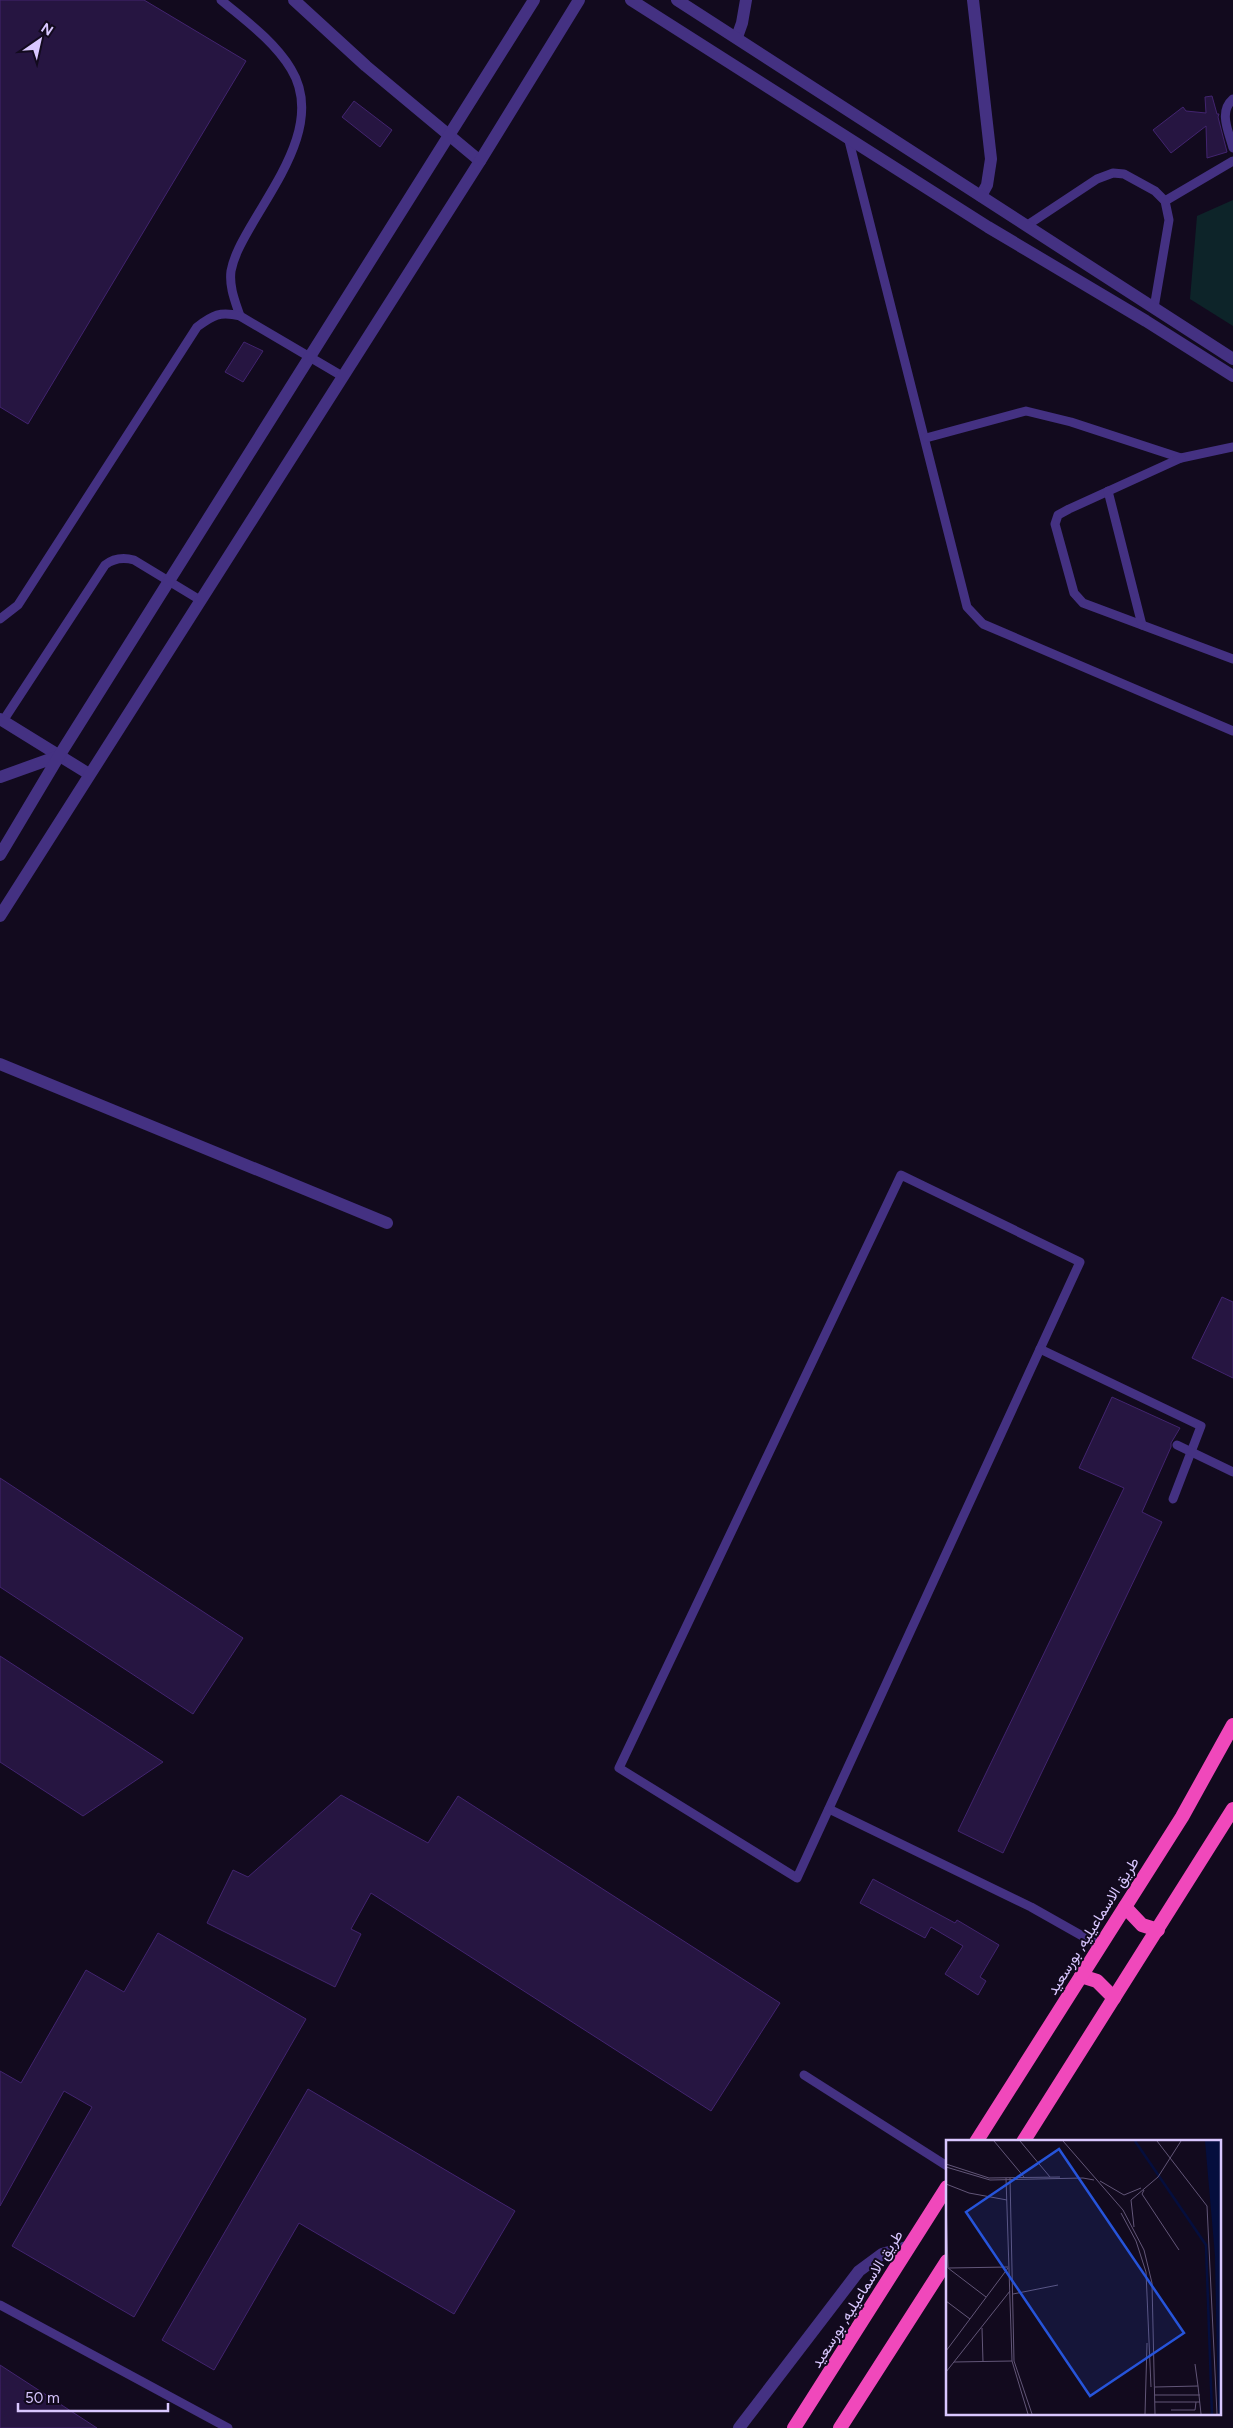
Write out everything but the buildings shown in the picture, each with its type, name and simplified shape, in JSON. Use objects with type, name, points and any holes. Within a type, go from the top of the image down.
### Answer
[{"type":"highway","name":"طريق الاسماعيليه, بورسعيد","points":[[977,2140],[1182,1817],[1233,1725]]},
{"type":"highway","points":[[1024,2140],[1233,1809]]},
{"type":"highway","points":[[1124,1907],[1142,1925],[1158,1930]]},
{"type":"highway","points":[[1081,1976],[1097,1981],[1114,1998]]},
{"type":"highway","name":"طريق الاسماعيليه, بورسعيد","points":[[794,2428],[946,2189]]},
{"type":"highway","points":[[840,2428],[946,2264]]},
{"type":"street","points":[[294,0],[366,66],[480,161]]},
{"type":"street","points":[[0,855],[59,756],[534,0]]},
{"type":"street","points":[[0,916],[88,774],[480,161],[579,0]]},
{"type":"street","points":[[631,0],[848,136],[988,227],[1146,321],[1233,376]]},
{"type":"street","points":[[677,0],[1233,359]]},
{"type":"street","points":[[737,37],[742,23],[746,0]]},
{"type":"street","points":[[972,0],[991,159],[987,185],[981,196]]},
{"type":"street","points":[[1146,321],[1154,308]]},
{"type":"street","points":[[2,720],[88,774]]},
{"type":"street","points":[[0,777],[59,756]]},
{"type":"street","points":[[0,1064],[387,1223]]},
{"type":"street","points":[[739,2428],[859,2271],[882,2254],[910,2246]]},
{"type":"lane","points":[[221,0],[273,45],[292,70],[301,95],[302,117],[296,143],[239,247],[231,271],[232,292],[240,316]]},
{"type":"lane","points":[[1233,100],[1228,105],[1225,113],[1233,148]]},
{"type":"lane","points":[[848,136],[926,438],[967,607],[983,624],[1233,731]]},
{"type":"lane","points":[[1165,201],[1233,161]]},
{"type":"lane","points":[[1026,226],[1097,179],[1113,173],[1124,174],[1155,191],[1165,201],[1170,220],[1154,308]]},
{"type":"lane","points":[[0,619],[18,605],[197,327],[209,318],[224,312],[240,316],[342,376]]},
{"type":"lane","points":[[926,438],[1026,411],[1071,422],[1180,458]]},
{"type":"lane","points":[[1233,447],[1180,458],[1058,515],[1055,524],[1074,593],[1083,602],[1233,659]]},
{"type":"lane","points":[[1108,491],[1142,625]]},
{"type":"lane","points":[[2,720],[105,566],[118,559],[127,558],[143,563],[200,600]]},
{"type":"lane","points":[[901,1176],[1080,1262],[1040,1350],[797,1878],[619,1768],[901,1176]]},
{"type":"lane","points":[[1040,1350],[1201,1426],[1173,1499]]},
{"type":"lane","points":[[1177,1445],[1233,1472]]},
{"type":"lane","points":[[829,1809],[1031,1907],[1100,1946]]},
{"type":"lane","points":[[804,2075],[946,2165]]},
{"type":"lane","points":[[0,2305],[228,2428]]},
{"type":"green space","points":[[1233,200],[1233,326],[1190,299],[1197,216]]}]
